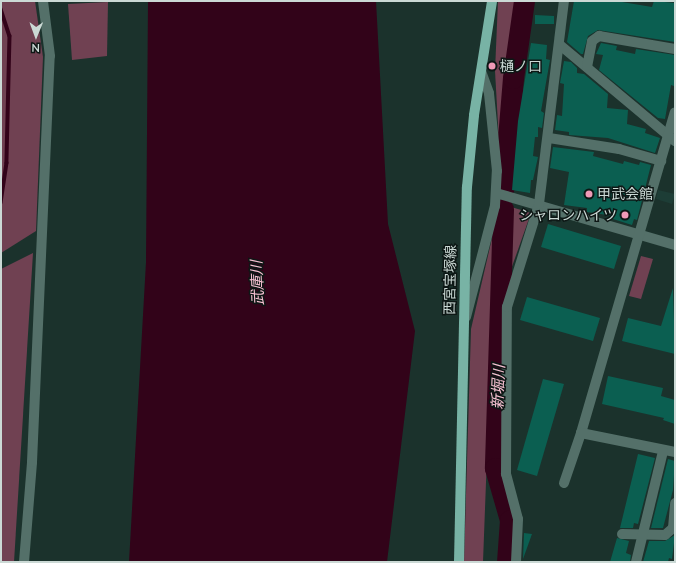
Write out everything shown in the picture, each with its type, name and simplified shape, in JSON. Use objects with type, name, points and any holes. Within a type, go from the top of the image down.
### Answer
[{"type":"main road","name":"西宮宝塚線","points":[[460,562],[463,329],[467,187],[474,115],[492,1]]},
{"type":"street","points":[[24,562],[32,454],[50,56],[43,1]]},
{"type":"street","points":[[516,562],[518,519],[506,474],[507,307],[539,204],[549,138],[564,1]]},
{"type":"street","points":[[587,67],[592,41],[599,36],[675,49]]},
{"type":"street","points":[[560,45],[672,138]]},
{"type":"street","points":[[463,329],[495,206],[496,193],[497,171],[489,93],[481,72]]},
{"type":"street","points":[[564,483],[581,433],[638,234],[661,161],[672,138],[675,112]]},
{"type":"street","points":[[549,138],[620,149],[661,161]]},
{"type":"street","points":[[496,193],[539,204],[675,245]]},
{"type":"street","points":[[581,433],[663,451],[675,452]]},
{"type":"street","points":[[636,562],[663,451]]},
{"type":"street","points":[[622,534],[665,534],[673,528],[675,503]]},
{"type":"shaded area","points":[[1,1],[35,1],[43,57],[36,231],[1,253]]},
{"type":"shaded area","points":[[498,1],[519,1],[505,142],[499,142],[495,71]]},
{"type":"shaded area","points":[[108,2],[107,56],[72,60],[68,4]]},
{"type":"shaded area","points":[[658,190],[675,194],[672,204],[656,199]]},
{"type":"shaded area","points":[[508,206],[531,213],[492,323],[483,562],[464,562],[471,329],[493,234],[498,235],[497,259],[503,260]]},
{"type":"shaded area","points":[[33,253],[14,562],[1,562],[1,269]]},
{"type":"shaded area","points":[[641,256],[653,259],[641,299],[629,296]]},
{"type":"water","name":"武庫川","points":[[148,1],[376,1],[388,224],[415,331],[387,562],[129,562],[146,262]]},
{"type":"building","points":[[574,1],[616,1],[652,7],[654,1],[675,3],[675,42],[598,30],[588,36],[583,54],[581,54],[567,42]]},
{"type":"building","points":[[535,15],[554,16],[554,24],[535,24]]},
{"type":"building","points":[[531,43],[547,45],[546,59],[550,60],[541,111],[544,113],[542,128],[538,127],[538,137],[535,137],[533,156],[538,157],[533,180],[531,180],[530,193],[512,190],[518,121]]},
{"type":"building","points":[[601,43],[617,46],[616,50],[635,54],[636,49],[675,55],[674,86],[671,85],[665,119],[658,118],[599,70],[603,55],[596,54]]},
{"type":"building","points":[[564,61],[571,62],[577,68],[577,73],[584,74],[608,94],[607,108],[628,110],[627,124],[646,129],[645,133],[660,138],[655,153],[608,138],[569,135],[569,132],[555,130],[557,115],[562,116],[564,84],[560,83]]},
{"type":"building","points":[[553,147],[594,152],[593,156],[623,164],[624,161],[639,165],[640,162],[651,165],[637,220],[634,219],[632,225],[613,219],[614,216],[587,212],[587,208],[564,205],[569,172],[550,168]]},
{"type":"building","points":[[548,224],[621,246],[614,269],[541,247]]},
{"type":"building","points":[[673,288],[675,354],[622,341],[628,318],[661,326]]},
{"type":"building","points":[[527,297],[600,318],[593,341],[520,320]]},
{"type":"building","points":[[608,376],[663,388],[661,396],[675,400],[675,424],[663,420],[664,418],[602,404]]},
{"type":"building","points":[[543,379],[564,384],[537,476],[517,470]]},
{"type":"building","points":[[638,454],[655,458],[638,524],[634,523],[633,528],[620,528]]},
{"type":"building","points":[[668,459],[675,461],[673,490],[663,528],[651,528]]},
{"type":"building","points":[[524,533],[532,534],[523,559]]},
{"type":"building","points":[[675,535],[672,559],[669,558],[668,562],[643,562],[649,541],[665,541]]},
{"type":"building","points":[[617,538],[629,541],[626,553],[631,555],[630,562],[610,562]]},
{"type":"waterway","name":"新堀川","points":[[504,187],[513,78],[524,1]]},
{"type":"waterway","points":[[1,9],[10,36],[7,163],[1,203]]},
{"type":"waterway","name":"新堀川","points":[[503,209],[495,468],[510,520],[507,562]]},
{"type":"place","name":"樋ノ口","points":[[492,66]]},
{"type":"place","name":"甲武会館","points":[[589,194]]},
{"type":"place","name":"シャロンハイツ","points":[[625,215]]}]
